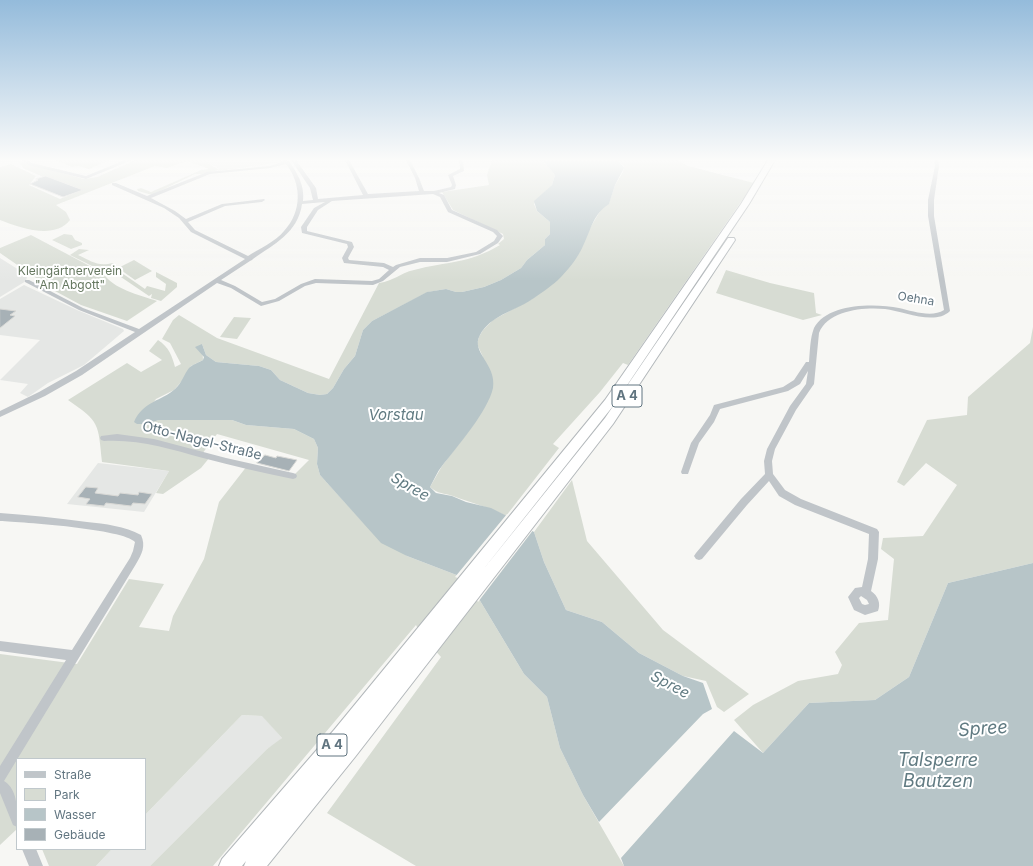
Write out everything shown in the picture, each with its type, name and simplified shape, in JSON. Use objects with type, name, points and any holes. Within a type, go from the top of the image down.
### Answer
[{"type":"highway","name":"A 4","points":[[698,282],[749,200]]},
{"type":"highway","name":"A 4","points":[[229,866],[340,736],[437,627],[546,491],[629,394],[691,292],[757,200]]},
{"type":"highway","name":"A 4","points":[[254,866],[349,751],[437,627]]},
{"type":"street","points":[[151,200],[178,215],[193,231],[250,259]]},
{"type":"street","points":[[185,221],[224,205],[259,200]]},
{"type":"street","points":[[0,414],[42,394],[79,373],[141,332],[285,234],[294,224],[302,203],[321,200]]},
{"type":"street","points":[[330,200],[316,209],[304,227],[304,232],[350,243],[351,247],[345,258],[346,262],[384,265],[392,269]]},
{"type":"street","points":[[218,280],[233,287],[256,302],[265,304],[277,300],[312,281],[373,283],[381,280],[392,269],[420,260],[448,260],[478,253],[499,239],[499,234],[450,211],[445,200]]},
{"type":"street","name":"Oehna","points":[[769,475],[768,461],[771,449],[792,408],[810,384],[814,340],[818,326],[827,317],[839,312],[860,307],[885,307],[936,316],[947,312],[931,216],[931,200]]},
{"type":"street","points":[[27,281],[81,309],[141,332]]},
{"type":"street","points":[[685,472],[697,438],[711,422],[717,407],[786,388],[797,382],[809,364],[812,364]]},
{"type":"street","name":"Otto-Nagel-Straße","points":[[104,438],[120,436],[165,444],[247,466],[293,476]]},
{"type":"street","points":[[699,556],[744,502],[769,475],[782,492],[798,502],[874,532],[873,559],[866,593]]},
{"type":"street","points":[[0,517],[114,530],[134,534],[139,538],[140,546],[75,656],[0,777]]},
{"type":"street","points":[[0,646],[75,656]]},
{"type":"street","points":[[0,786],[5,789],[16,817]]},
{"type":"street","points":[[28,850],[36,866]]},
{"type":"shaded area","points":[[0,258],[24,273],[27,277],[26,281],[0,297]]},
{"type":"shaded area","points":[[24,285],[77,310],[123,329],[124,331],[84,365],[48,383],[28,397],[20,393],[28,384],[0,380],[40,340],[0,335],[0,299]]},
{"type":"shaded area","points":[[98,463],[169,471],[144,512],[67,504]]},
{"type":"shaded area","points":[[242,715],[263,716],[282,738],[267,749],[150,866],[96,866],[111,850],[146,850],[146,814]]},
{"type":"green space","points":[[0,200],[68,200],[56,205],[66,212],[70,220],[64,226],[56,230],[47,231],[27,229],[0,220]]},
{"type":"green space","points":[[447,200],[537,200],[534,204],[537,211],[550,222],[550,234],[545,239],[545,245],[527,260],[521,268],[501,280],[484,287],[462,292],[446,289],[428,292],[372,321],[363,330],[355,356],[344,369],[333,388],[327,394],[320,395],[308,393],[280,380],[271,370],[259,366],[216,362],[206,355],[202,344],[203,360],[191,366],[187,375],[174,390],[156,399],[137,424],[145,424],[159,420],[232,420],[246,425],[294,429],[314,439],[318,448],[317,464],[320,475],[360,519],[407,556],[467,579],[524,674],[547,697],[560,748],[583,795],[624,866],[416,866],[327,813],[441,657],[421,635],[416,625],[213,866],[150,866],[267,749],[282,738],[262,716],[242,715],[146,814],[146,758],[16,758],[16,830],[0,845],[0,654],[77,664],[129,579],[164,584],[139,627],[169,631],[173,616],[204,559],[219,502],[247,466],[293,476],[309,460],[217,434],[202,454],[210,457],[201,468],[163,494],[156,493],[169,471],[102,462],[100,439],[96,425],[86,413],[68,400],[127,363],[141,372],[162,360],[149,351],[158,340],[170,352],[175,367],[181,364],[170,343],[162,339],[173,320],[179,315],[217,338],[329,379],[379,283],[389,281],[414,270],[478,256],[500,245],[498,244],[504,239],[503,234],[453,210]]},
{"type":"green space","points":[[610,200],[742,200],[628,365],[623,363],[600,392],[553,444],[559,448],[506,516],[436,491],[430,487],[442,466],[473,425],[483,357],[477,344],[483,330],[493,320],[532,299],[557,280],[579,253],[587,233],[602,208],[609,203]]},
{"type":"green space","points":[[64,234],[72,235],[75,240],[82,243],[82,245],[71,249],[52,240]]},
{"type":"green space","name":"Kleingärtnerverein \"Am Abgott\"","points":[[31,235],[103,273],[107,279],[120,287],[135,294],[157,301],[127,321],[81,305],[55,291],[0,253],[0,248]]},
{"type":"green space","points":[[79,249],[89,250],[78,255],[91,261],[99,264],[113,263],[117,266],[110,271],[113,273],[107,276],[104,272],[70,255]]},
{"type":"green space","points":[[134,260],[152,271],[135,280],[118,268]]},
{"type":"green space","points":[[116,269],[145,289],[147,286],[165,291],[166,284],[156,277],[156,272],[177,283],[177,287],[161,301],[151,298],[152,294],[149,296],[112,271]]},
{"type":"green space","points":[[726,270],[770,283],[814,293],[816,313],[822,315],[803,320],[716,293]]},
{"type":"green space","points":[[234,317],[251,318],[237,339],[220,337]]},
{"type":"green space","points":[[1033,327],[1033,563],[948,583],[909,677],[875,700],[809,703],[763,753],[734,720],[753,705],[798,681],[838,674],[842,665],[835,652],[859,623],[888,620],[894,559],[881,549],[883,538],[923,536],[957,485],[926,463],[904,486],[897,482],[927,420],[967,415],[968,397],[1030,343]]},
{"type":"green space","points":[[572,480],[587,541],[663,630],[749,694],[724,712],[717,707],[706,681],[683,676],[639,653],[602,622],[566,610],[544,562],[534,532]]},
{"type":"green space","points":[[42,850],[111,850],[96,866],[49,866]]},
{"type":"water","name":"Vorstau","points":[[610,200],[609,204],[596,217],[581,251],[565,273],[534,298],[496,318],[484,328],[478,341],[478,347],[488,365],[493,380],[493,388],[490,397],[479,418],[440,468],[430,487],[436,493],[452,496],[466,502],[491,508],[515,520],[534,532],[544,562],[566,610],[602,622],[639,653],[683,676],[703,683],[712,709],[703,714],[599,822],[583,795],[560,748],[547,697],[524,674],[467,579],[407,556],[381,543],[320,475],[317,464],[318,448],[314,439],[294,429],[246,425],[232,420],[159,420],[145,424],[137,424],[134,422],[142,410],[175,389],[189,368],[203,360],[204,357],[195,347],[202,344],[206,355],[216,362],[259,366],[271,370],[280,380],[308,393],[320,395],[327,394],[333,388],[344,369],[355,356],[363,330],[372,321],[427,292],[446,289],[462,292],[484,287],[501,280],[521,268],[527,260],[545,245],[545,239],[550,234],[550,222],[537,211],[534,201]]},
{"type":"water","name":"Talsperre Bautzen","points":[[1033,563],[1033,866],[624,866],[621,858],[734,731],[763,753],[809,703],[875,700],[909,677],[948,583]]},
{"type":"pier","points":[[507,514],[534,529],[478,602],[466,581],[455,577]]},
{"type":"building","points":[[0,309],[16,311],[10,315],[15,316],[0,328]]},
{"type":"building","points":[[265,455],[276,458],[277,456],[297,460],[289,471],[257,463]]},
{"type":"building","points":[[86,487],[98,488],[95,493],[118,496],[120,493],[138,495],[139,492],[152,494],[145,504],[133,503],[131,506],[106,503],[104,506],[86,504],[90,499],[78,497]]},
{"type":"water label","name":"Spree","points":[[410,487]]},
{"type":"water label","name":"Spree","points":[[670,685]]},
{"type":"water label","name":"Spree","points":[[983,729]]}]
